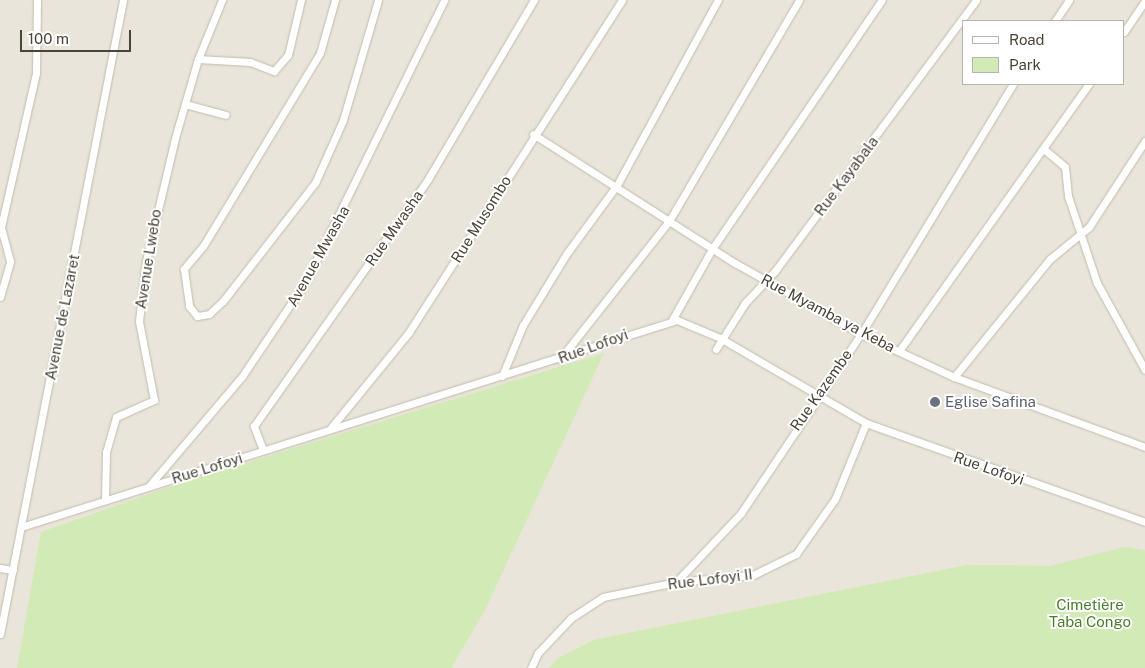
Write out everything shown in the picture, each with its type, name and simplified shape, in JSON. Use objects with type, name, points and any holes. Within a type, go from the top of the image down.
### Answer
[{"type":"street","points":[[0,297],[10,261],[0,228],[36,73],[37,0]]},
{"type":"street","name":"Avenue de Lazaret","points":[[0,634],[123,0]]},
{"type":"street","name":"Avenue Lwebo","points":[[105,500],[106,452],[114,422],[125,410],[154,400],[144,361],[140,297],[154,214],[198,59],[222,0]]},
{"type":"street","points":[[198,59],[250,62],[274,71],[283,66],[288,55],[300,0]]},
{"type":"street","points":[[335,0],[320,53],[203,246],[184,269],[191,313],[204,316],[223,301],[300,208],[329,156],[378,0]]},
{"type":"street","name":"Avenue Mwasha","points":[[150,486],[243,375],[306,282],[444,0]]},
{"type":"street","name":"Rue Mwasha","points":[[263,450],[254,426],[428,179],[534,0]]},
{"type":"street","name":"Rue Musombo","points":[[329,430],[409,332],[533,134],[622,0]]},
{"type":"street","points":[[502,376],[523,325],[567,253],[617,185],[718,0]]},
{"type":"street","points":[[559,359],[669,221],[799,0]]},
{"type":"street","points":[[672,320],[712,248],[882,0]]},
{"type":"street","name":"Rue Kayabala","points":[[716,350],[720,338],[763,279],[775,271],[976,0]]},
{"type":"street","points":[[1055,20],[1068,0]]},
{"type":"street","points":[[1125,31],[1145,1]]},
{"type":"street","name":"Rue Kazembe","points":[[676,582],[741,513],[818,394],[860,334],[1012,85]]},
{"type":"street","points":[[899,352],[1045,150],[1089,85]]},
{"type":"street","points":[[185,104],[226,115]]},
{"type":"street","name":"Rue Myamba ya Keba","points":[[533,134],[617,185],[712,248],[860,334],[954,377],[1145,447]]},
{"type":"street","points":[[954,377],[1050,259],[1083,234],[1145,141]]},
{"type":"street","points":[[1045,150],[1065,167],[1068,196],[1083,234],[1103,296],[1145,370]]},
{"type":"street","name":"Rue Lofoyi","points":[[22,527],[263,450],[559,359],[672,320],[720,338],[866,423],[1145,522]]},
{"type":"street","name":"Rue Lofoyi II","points":[[531,668],[538,653],[571,618],[603,597],[676,582],[753,575],[801,550],[835,499],[866,423]]},
{"type":"street","points":[[0,568],[13,570]]},
{"type":"shaded area","points":[[0,0],[1145,0],[1145,668],[0,668]]},
{"type":"green space","points":[[604,353],[485,610],[451,668],[17,668],[41,532],[181,483]]},
{"type":"green space","name":"Cimetière Taba Congo","points":[[1124,547],[1145,550],[1145,668],[549,668],[558,658],[593,640],[967,565],[1050,566]]},
{"type":"place","name":"Eglise Safina","points":[[935,402]]}]
